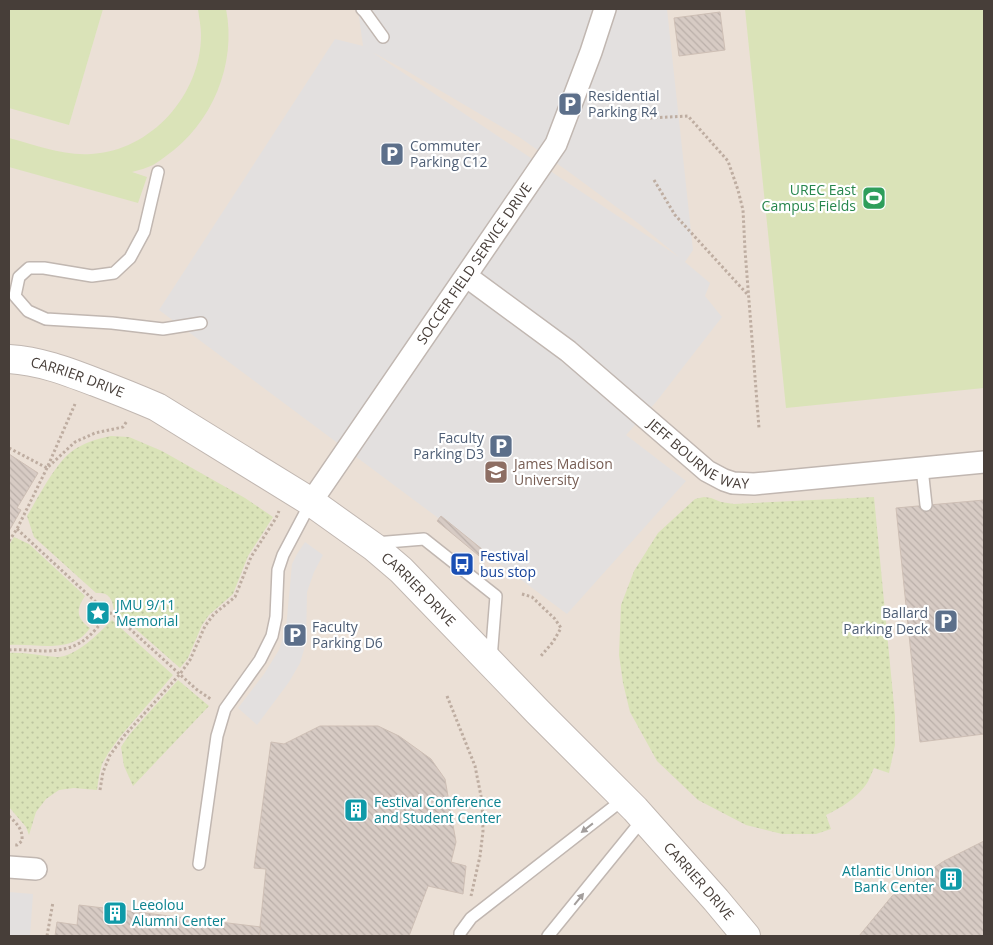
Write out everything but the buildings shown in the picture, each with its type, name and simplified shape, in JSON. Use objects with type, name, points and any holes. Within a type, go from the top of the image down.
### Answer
[{"type":"street","name":"SOCCER FIELD SERVICE DRIVE","points":[[311,502],[556,144],[591,52],[604,9]]},
{"type":"street","name":"JEFF BOURNE WAY","points":[[466,276],[568,351],[691,459],[707,471],[724,480],[733,483],[754,484],[984,462]]},
{"type":"street","name":"CARRIER DRIVE","points":[[9,359],[58,368],[157,407],[311,502],[368,543],[401,570],[538,712],[625,798],[746,936]]},
{"type":"street","points":[[9,867],[36,869]]},
{"type":"lane","points":[[362,9],[383,37]]},
{"type":"lane","points":[[158,172],[144,232],[130,258],[114,273],[92,276],[44,268],[29,268],[20,276],[15,296],[28,311],[46,319],[112,323],[163,329],[201,322]]},
{"type":"lane","points":[[922,468],[926,505]]},
{"type":"lane","points":[[199,864],[217,736],[225,709],[260,660],[272,636],[276,617],[278,570],[283,556],[311,502]]},
{"type":"lane","points":[[368,543],[424,539],[496,596],[490,663]]},
{"type":"lane","points":[[460,936],[460,933],[471,918],[625,798]]},
{"type":"lane","points":[[548,936],[644,818]]},
{"type":"path","points":[[650,118],[688,116],[728,161],[743,210],[758,428]]},
{"type":"path","points":[[654,180],[675,215],[748,296]]},
{"type":"path","points":[[9,541],[17,529],[47,468],[75,404]]},
{"type":"path","points":[[47,468],[75,442],[95,433],[123,428],[129,418]]},
{"type":"path","points":[[9,448],[47,468]]},
{"type":"path","points":[[100,790],[103,772],[110,755],[124,736],[180,674],[190,660],[205,626],[214,614],[235,596],[251,558],[276,518]]},
{"type":"path","points":[[17,529],[98,604],[119,619],[196,689],[225,709]]},
{"type":"path","points":[[522,594],[532,597],[555,618],[561,628],[553,642],[540,657]]},
{"type":"path","points":[[9,650],[60,651],[73,647],[85,640],[101,624],[109,611]]},
{"type":"path","points":[[447,696],[475,766],[482,801],[484,831],[471,896]]},
{"type":"path","points":[[9,816],[19,826],[23,834],[22,841],[17,845],[9,844]]},
{"type":"path","points":[[47,936],[53,902]]},
{"type":"shaded area","name":"James Madison University","points":[[9,9],[984,9],[984,936],[9,936]]},
{"type":"shaded area","points":[[358,9],[667,9],[693,250],[685,262],[710,283],[705,296],[722,317],[656,402],[626,435],[686,481],[567,614],[159,310],[335,39],[363,46]],"holes":[[[372,52],[519,137],[638,223],[679,257]]]},
{"type":"shaded area","name":"Faculty Parking D6","points":[[305,542],[323,555],[314,572],[307,592],[306,643],[300,663],[289,682],[257,725],[238,708],[264,674],[279,650],[286,628],[292,564]]},
{"type":"shaded area","points":[[9,892],[33,894],[30,936],[9,936]]},
{"type":"green space","points":[[9,9],[103,9],[69,125],[9,108]]},
{"type":"green space","points":[[198,9],[226,9],[228,51],[224,71],[208,110],[182,143],[153,165],[132,172],[147,177],[138,203],[9,167],[9,138],[60,152],[91,154],[113,150],[134,143],[152,131],[168,116],[182,98],[192,78],[199,57],[201,35]]},
{"type":"green space","name":"UREC East Campus Fields","points":[[745,9],[984,9],[984,388],[786,408]]},
{"type":"green space","points":[[111,436],[129,437],[162,451],[245,498],[273,517],[248,556],[233,594],[209,615],[202,625],[188,658],[180,668],[114,610],[112,602],[107,595],[96,593],[34,537],[27,516],[47,482],[65,457],[85,444]]},
{"type":"green space","points":[[704,497],[734,504],[874,497],[895,716],[895,745],[889,773],[874,768],[866,784],[857,795],[826,815],[831,829],[816,834],[782,834],[746,825],[698,800],[657,761],[630,712],[619,655],[621,605],[634,571],[658,533],[695,499]]},
{"type":"green space","points":[[14,537],[29,544],[85,596],[80,605],[79,613],[82,621],[90,628],[74,642],[53,646],[9,645],[9,545]]},
{"type":"green space","points":[[112,620],[173,675],[109,752],[102,764],[97,790],[74,788],[59,790],[46,799],[36,812],[29,835],[26,827],[9,807],[9,653],[64,656],[87,643]]},
{"type":"green space","points":[[178,680],[209,706],[133,786],[124,766],[121,747],[129,735]]},
{"type":"place","name":"Residential Parking R4","points":[[570,104]]},
{"type":"place","name":"Commuter Parking C12","points":[[392,154]]},
{"type":"place","name":"UREC East Campus Fields","points":[[874,198]]},
{"type":"place","name":"Faculty Parking D3","points":[[501,446]]},
{"type":"place","name":"James Madison University","points":[[496,472]]},
{"type":"place","name":"Festival bus stop","points":[[462,564]]},
{"type":"place","name":"JMU 9/11 Memorial","points":[[98,613]]},
{"type":"place","name":"Ballard Parking Deck","points":[[946,621]]},
{"type":"place","name":"Faculty Parking D6","points":[[295,635]]},
{"type":"place","name":"Festival Conference and Student Center","points":[[356,810]]},
{"type":"place","name":"Atlantic Union Bank Center","points":[[951,879]]},
{"type":"place","name":"Leeolou Alumni Center","points":[[115,913]]}]
